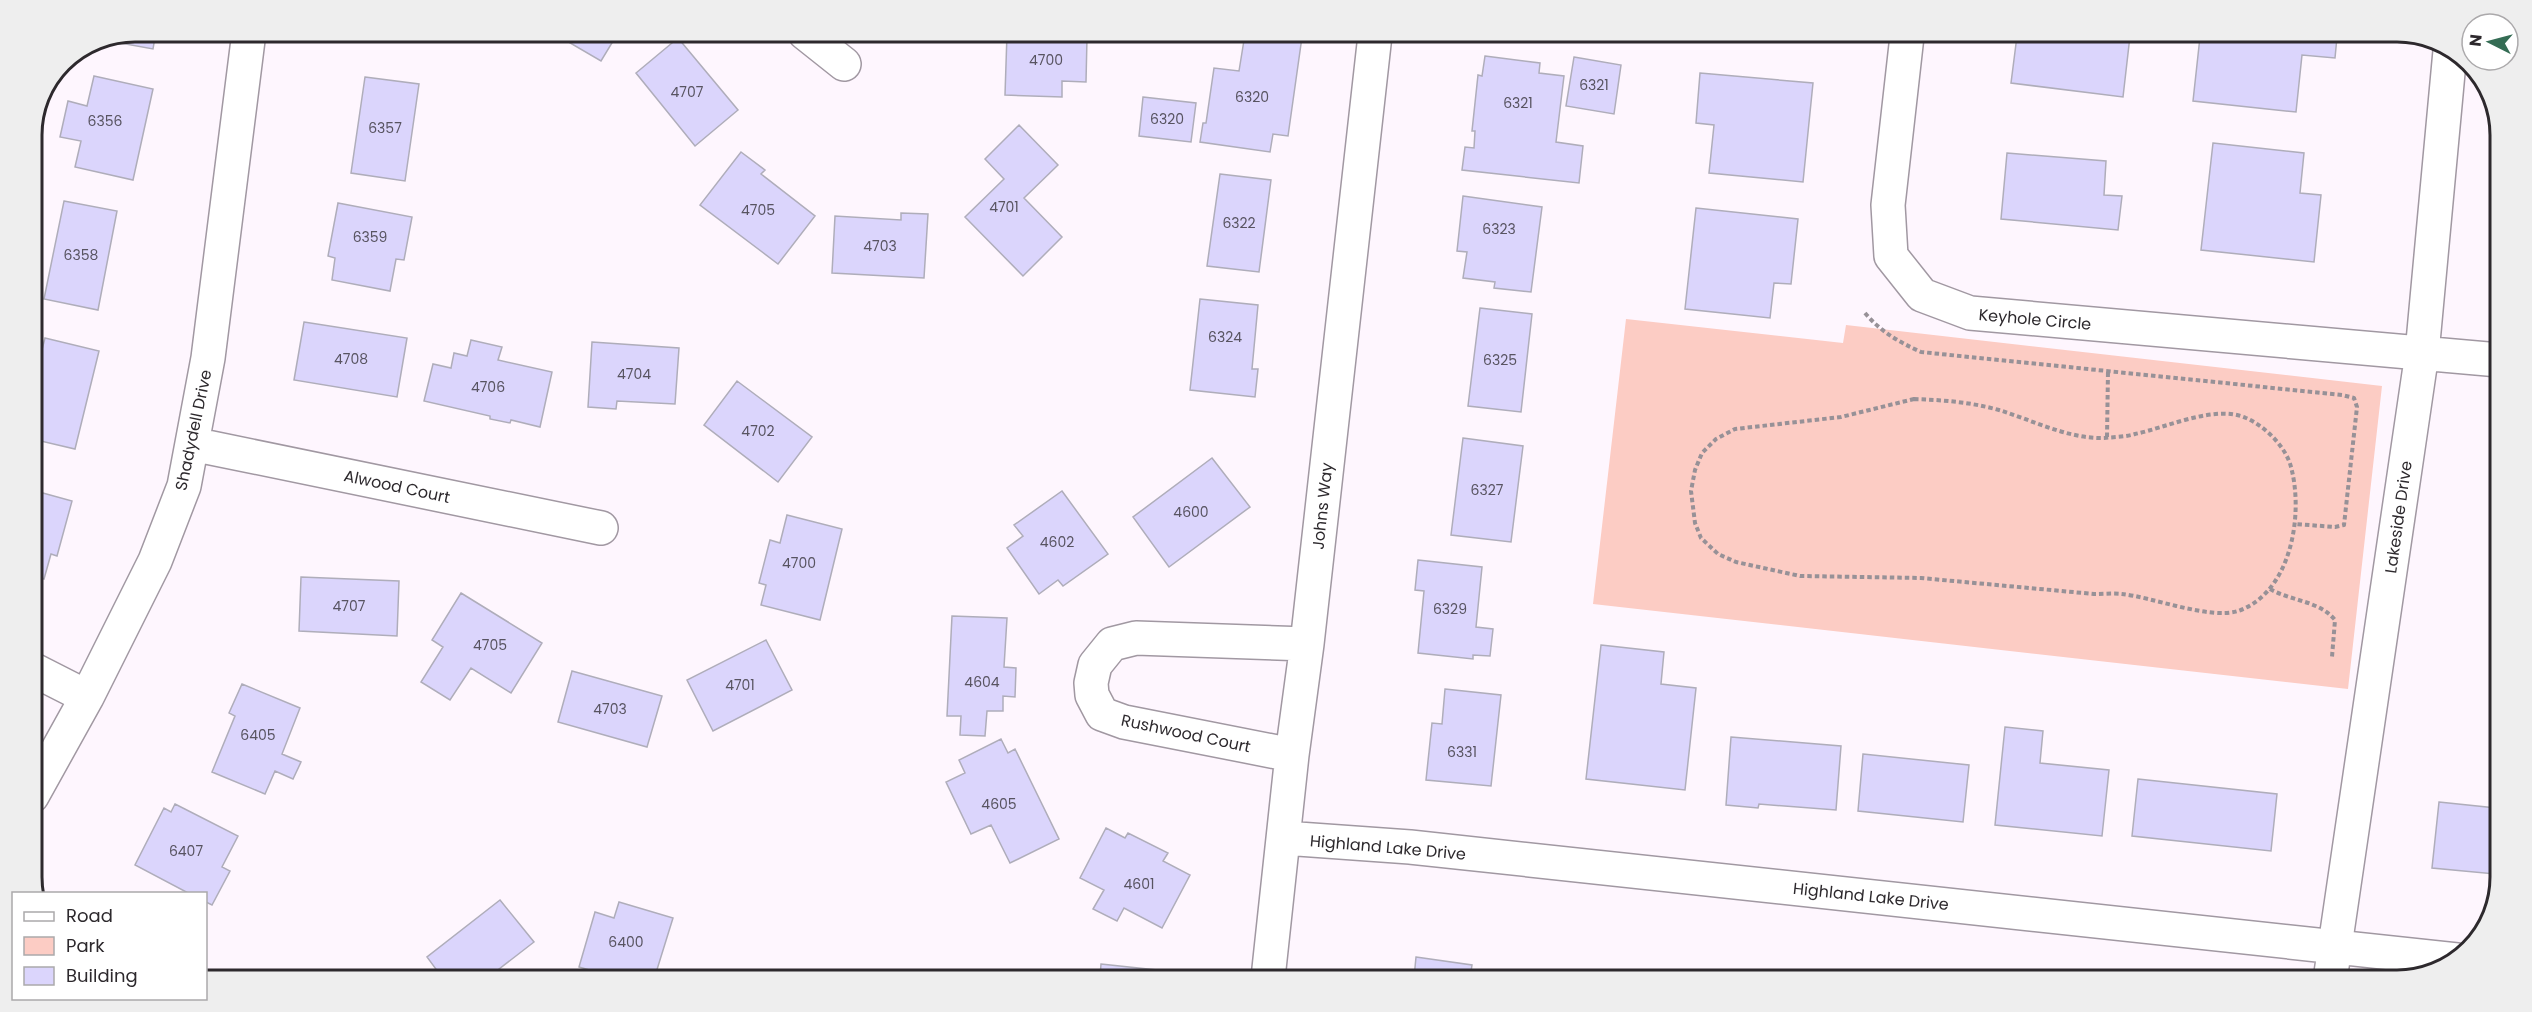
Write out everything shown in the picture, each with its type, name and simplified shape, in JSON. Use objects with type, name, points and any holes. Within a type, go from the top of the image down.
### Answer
[{"type":"street","name":"Shadydell Drive","points":[[42,778],[87,697],[155,561],[184,486],[208,357],[248,42]]},
{"type":"street","points":[[816,42],[844,64]]},
{"type":"street","name":"Johns Way","points":[[1269,970],[1374,42]]},
{"type":"street","name":"Keyhole Circle","points":[[1906,42],[1888,205],[1891,256],[1922,295],[1970,313],[2490,359]]},
{"type":"street","name":"Lakeside Drive","points":[[2332,970],[2422,354],[2449,58]]},
{"type":"street","name":"Alwood Court","points":[[192,444],[601,528]]},
{"type":"street","name":"Rushwood Court","points":[[1292,755],[1124,722],[1102,714],[1092,695],[1091,683],[1095,665],[1112,644],[1136,638],[1307,644]]},
{"type":"street","points":[[42,674],[87,697]]},
{"type":"street","name":"Highland Lake Drive","points":[[1284,838],[1410,847],[2442,958]]},
{"type":"path","points":[[1865,314],[1876,326],[1897,341],[1921,352],[2354,398],[2357,406],[2344,525],[2335,527],[2295,524]]},
{"type":"path","points":[[2107,437],[2108,371]]},
{"type":"path","points":[[1914,399],[1956,400],[1998,410],[2058,430],[2107,437],[2135,435],[2177,421],[2204,416],[2245,417],[2282,447],[2287,457],[2291,466],[2295,524],[2281,572],[2270,589],[2256,602],[2236,612],[2212,612],[2121,594],[2094,594],[1921,578],[1800,576],[1736,562],[1718,554],[1701,538],[1695,523],[1691,491],[1702,453],[1716,439],[1735,429],[1841,417],[1914,399]]},
{"type":"path","points":[[2270,589],[2284,597],[2328,611],[2335,620],[2332,657]]},
{"type":"green space","points":[[1626,319],[1843,343],[1846,325],[2382,386],[2348,689],[1593,604]]},
{"type":"building","points":[[154,42],[153,49],[122,43]]},
{"type":"building","points":[[568,42],[613,42],[601,61]]},
{"type":"building","points":[[673,42],[681,42],[738,110],[695,146],[636,73]]},
{"type":"building","points":[[1007,42],[1087,42],[1086,82],[1062,81],[1062,97],[1005,95]]},
{"type":"building","points":[[1244,42],[1301,42],[1288,136],[1273,134],[1270,152],[1200,142],[1203,123],[1206,123],[1214,68],[1239,71]]},
{"type":"building","points":[[2016,42],[2129,42],[2123,97],[2011,83]]},
{"type":"building","points":[[2199,42],[2337,42],[2335,58],[2302,55],[2296,112],[2193,101]]},
{"type":"building","points":[[1485,56],[1540,63],[1539,73],[1564,76],[1556,142],[1583,146],[1579,183],[1462,170],[1465,147],[1474,148],[1475,131],[1472,131],[1478,75],[1482,76]]},
{"type":"building","points":[[1574,57],[1621,65],[1614,114],[1566,106]]},
{"type":"building","points":[[1700,73],[1813,83],[1803,182],[1709,173],[1714,125],[1696,123]]},
{"type":"building","points":[[94,76],[153,89],[133,180],[75,167],[81,141],[60,137],[68,101],[87,106]]},
{"type":"building","points":[[365,77],[419,84],[405,181],[351,173]]},
{"type":"building","points":[[1143,97],[1196,103],[1191,142],[1139,136]]},
{"type":"building","points":[[1019,125],[1058,165],[1024,198],[1062,237],[1023,276],[965,217],[1004,179],[985,159]]},
{"type":"building","points":[[2213,143],[2304,153],[2300,193],[2321,195],[2314,262],[2201,250]]},
{"type":"building","points":[[741,152],[765,170],[761,174],[815,216],[778,264],[700,205]]},
{"type":"building","points":[[2007,153],[2106,161],[2104,195],[2122,196],[2118,230],[2001,219]]},
{"type":"building","points":[[1220,174],[1271,180],[1259,272],[1207,266]]},
{"type":"building","points":[[1463,196],[1542,207],[1531,292],[1494,288],[1495,282],[1463,278],[1467,252],[1457,251]]},
{"type":"building","points":[[64,201],[117,211],[98,310],[44,299]]},
{"type":"building","points":[[338,203],[412,217],[404,260],[396,259],[390,291],[332,280],[335,258],[328,256]]},
{"type":"building","points":[[1696,208],[1798,219],[1791,284],[1774,283],[1770,318],[1685,309]]},
{"type":"building","points":[[901,213],[928,214],[924,278],[832,273],[835,216],[901,220]]},
{"type":"building","points":[[1200,299],[1258,305],[1252,369],[1258,369],[1255,397],[1190,390]]},
{"type":"building","points":[[1480,308],[1532,314],[1521,412],[1468,406]]},
{"type":"building","points":[[304,322],[407,338],[397,397],[294,380]]},
{"type":"building","points":[[45,338],[99,351],[75,449],[42,441],[42,350]]},
{"type":"building","points":[[471,340],[502,347],[498,360],[552,372],[540,427],[511,420],[510,423],[490,419],[490,416],[424,401],[433,364],[451,368],[454,353],[467,356]]},
{"type":"building","points":[[592,342],[679,348],[675,404],[617,401],[616,409],[588,407]]},
{"type":"building","points":[[737,381],[812,437],[778,482],[704,425]]},
{"type":"building","points":[[1463,438],[1523,446],[1511,542],[1451,535]]},
{"type":"building","points":[[1212,458],[1250,507],[1169,567],[1133,517]]},
{"type":"building","points":[[1062,491],[1108,554],[1063,586],[1058,580],[1039,594],[1007,548],[1023,536],[1014,525]]},
{"type":"building","points":[[42,493],[72,501],[57,556],[51,554],[44,579],[42,578]]},
{"type":"building","points":[[787,515],[842,529],[820,620],[761,605],[766,585],[759,583],[770,540],[780,543]]},
{"type":"building","points":[[1418,560],[1482,567],[1476,627],[1493,629],[1490,656],[1473,655],[1473,659],[1418,653],[1424,591],[1415,590]]},
{"type":"building","points":[[301,577],[399,581],[397,636],[299,631]]},
{"type":"building","points":[[461,593],[542,643],[511,693],[471,668],[450,700],[421,682],[443,647],[432,640]]},
{"type":"building","points":[[952,616],[1007,618],[1004,667],[1016,668],[1015,697],[1003,696],[1003,711],[987,711],[985,736],[960,735],[961,716],[947,716]]},
{"type":"building","points":[[766,640],[792,690],[713,731],[687,680]]},
{"type":"building","points":[[1601,645],[1664,652],[1661,684],[1696,688],[1685,790],[1586,779]]},
{"type":"building","points":[[572,671],[662,696],[647,747],[558,722]]},
{"type":"building","points":[[242,684],[300,708],[282,754],[301,762],[293,779],[275,771],[265,794],[212,772],[235,716],[229,713]]},
{"type":"building","points":[[1445,689],[1501,695],[1491,786],[1426,780],[1432,723],[1442,724]]},
{"type":"building","points":[[2005,727],[2043,731],[2040,763],[2109,770],[2102,836],[1995,825]]},
{"type":"building","points":[[1731,737],[1841,746],[1836,810],[1759,804],[1758,808],[1726,805]]},
{"type":"building","points":[[1001,739],[1008,753],[1015,749],[1059,839],[1010,863],[991,825],[971,834],[946,782],[965,773],[959,760]]},
{"type":"building","points":[[1863,754],[1969,765],[1963,822],[1858,811]]},
{"type":"building","points":[[2138,779],[2277,794],[2271,851],[2132,836]]},
{"type":"building","points":[[2439,802],[2490,807],[2490,874],[2432,868]]},
{"type":"building","points":[[175,804],[238,836],[222,867],[230,871],[212,905],[207,902],[207,892],[186,892],[135,865],[164,808],[171,812]]},
{"type":"building","points":[[1106,828],[1125,838],[1128,833],[1168,853],[1163,861],[1190,875],[1162,928],[1124,908],[1117,921],[1093,909],[1104,890],[1080,878]]},
{"type":"building","points":[[500,900],[534,942],[498,970],[437,970],[427,957]]},
{"type":"building","points":[[619,902],[673,918],[657,970],[589,970],[579,967],[595,912],[614,918]]},
{"type":"building","points":[[1416,957],[1472,965],[1471,970],[1415,970]]},
{"type":"building","points":[[1101,964],[1157,970],[1101,970]]}]
